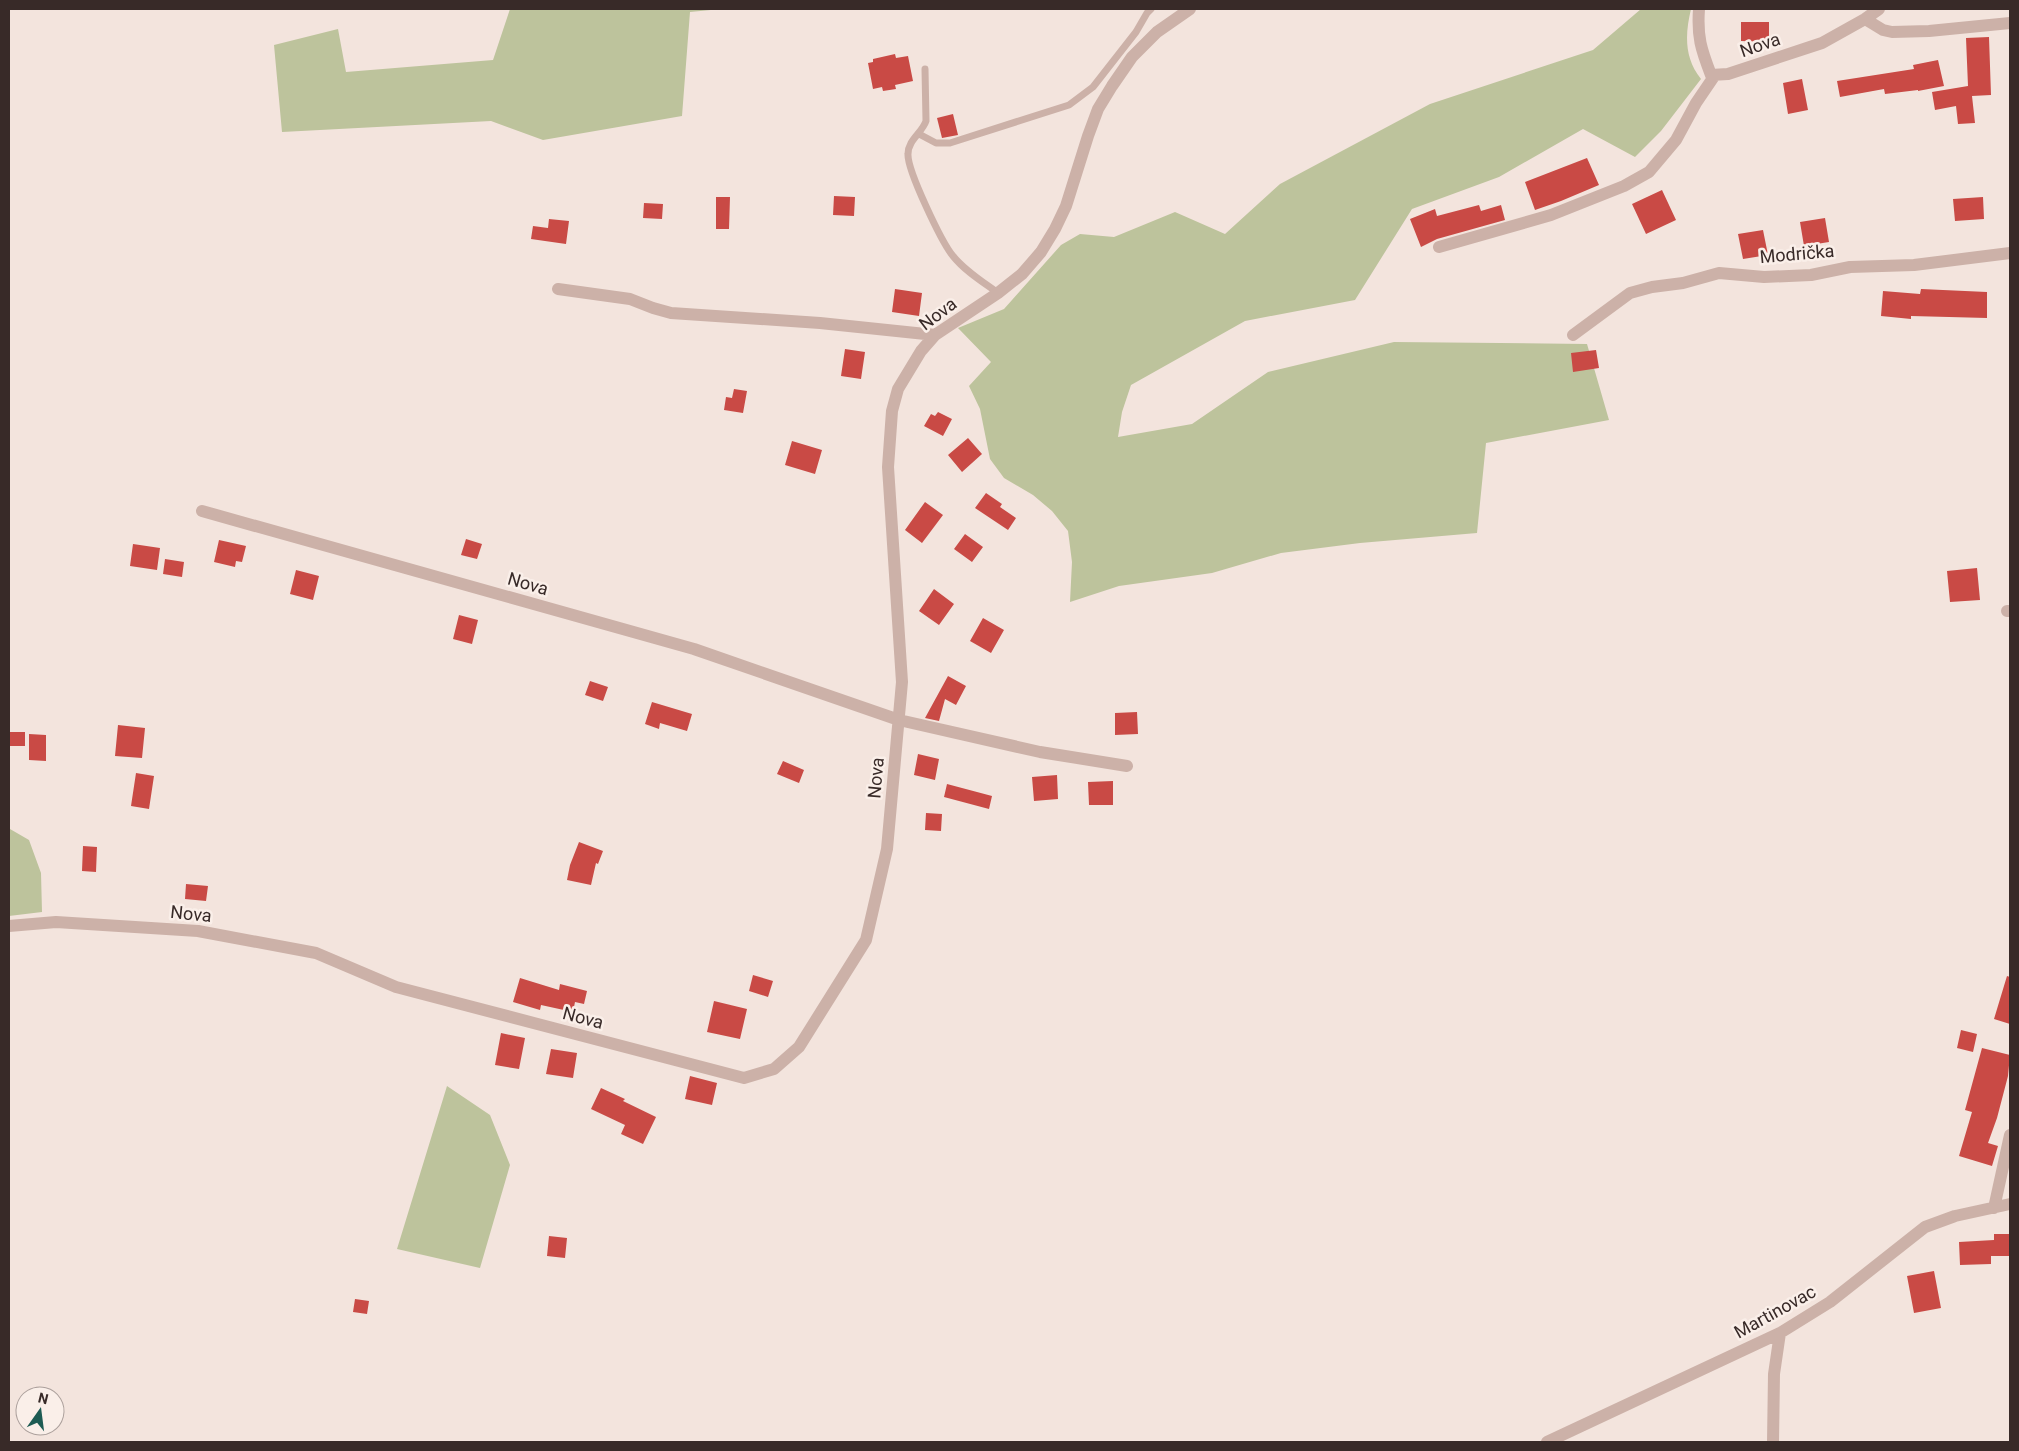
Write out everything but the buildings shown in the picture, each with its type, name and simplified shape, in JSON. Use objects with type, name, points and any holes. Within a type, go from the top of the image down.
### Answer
[{"type":"street","name":"Nova","points":[[9,926],[56,922],[198,931],[316,953],[396,988],[744,1078],[774,1069],[799,1047],[866,940],[887,849],[902,682],[888,467],[894,400],[903,378],[921,351],[935,335],[998,293],[1022,274],[1042,252],[1056,229],[1066,206],[1098,110],[1112,86],[1132,57],[1151,38],[1187,9]]},
{"type":"street","points":[[1439,247],[1551,216],[1624,186],[1649,172],[1676,140],[1696,103],[1715,75],[1711,75],[1699,46],[1697,28],[1699,9]]},
{"type":"street","name":"Nova","points":[[1715,75],[1728,74],[1822,43],[1879,9]]},
{"type":"street","points":[[1865,19],[1883,30],[1892,32],[1929,31],[2010,23]]},
{"type":"street","name":"Modrička","points":[[1573,336],[1630,293],[1652,287],[1683,284],[1719,273],[1764,277],[1811,275],[1850,267],[1914,266],[2010,253]]},
{"type":"street","points":[[558,290],[630,299],[671,313],[935,335]]},
{"type":"street","name":"Nova","points":[[202,511],[694,649],[898,720],[1040,752],[1127,766]]},
{"type":"street","points":[[1994,1208],[2010,1135]]},
{"type":"street","name":"Martinovac","points":[[1547,1442],[1780,1333],[1830,1302],[1925,1227],[1955,1216],[2010,1204]]},
{"type":"street","points":[[1773,1442],[1774,1374],[1780,1333]]},
{"type":"lane","points":[[920,134],[936,143],[950,143],[1069,105],[1093,87],[1136,32],[1147,13],[1152,9]]},
{"type":"lane","points":[[925,69],[926,121],[920,134],[909,147],[908,155],[912,176],[952,255],[961,266],[998,293]]},
{"type":"green space","points":[[510,9],[721,9],[690,12],[682,116],[543,140],[491,121],[282,132],[274,45],[338,29],[346,72],[493,60]]},
{"type":"green space","points":[[1641,9],[1691,9],[1687,46],[1691,63],[1701,79],[1661,131],[1635,157],[1583,129],[1499,177],[1412,209],[1355,300],[1245,321],[1131,385],[1122,412],[1118,437],[1192,424],[1268,372],[1394,342],[1587,344],[1609,420],[1486,443],[1477,533],[1360,543],[1281,553],[1212,573],[1119,586],[1070,602],[1072,562],[1068,531],[1052,511],[1033,495],[1004,478],[990,459],[980,409],[969,386],[991,362],[958,328],[1004,309],[1061,245],[1080,234],[1114,237],[1175,212],[1225,234],[1280,184],[1430,104],[1593,50]]},
{"type":"green space","points":[[9,820],[10,829],[29,840],[41,873],[42,912],[9,916]]},
{"type":"green space","points":[[447,1086],[490,1115],[510,1165],[480,1268],[397,1249]]}]
